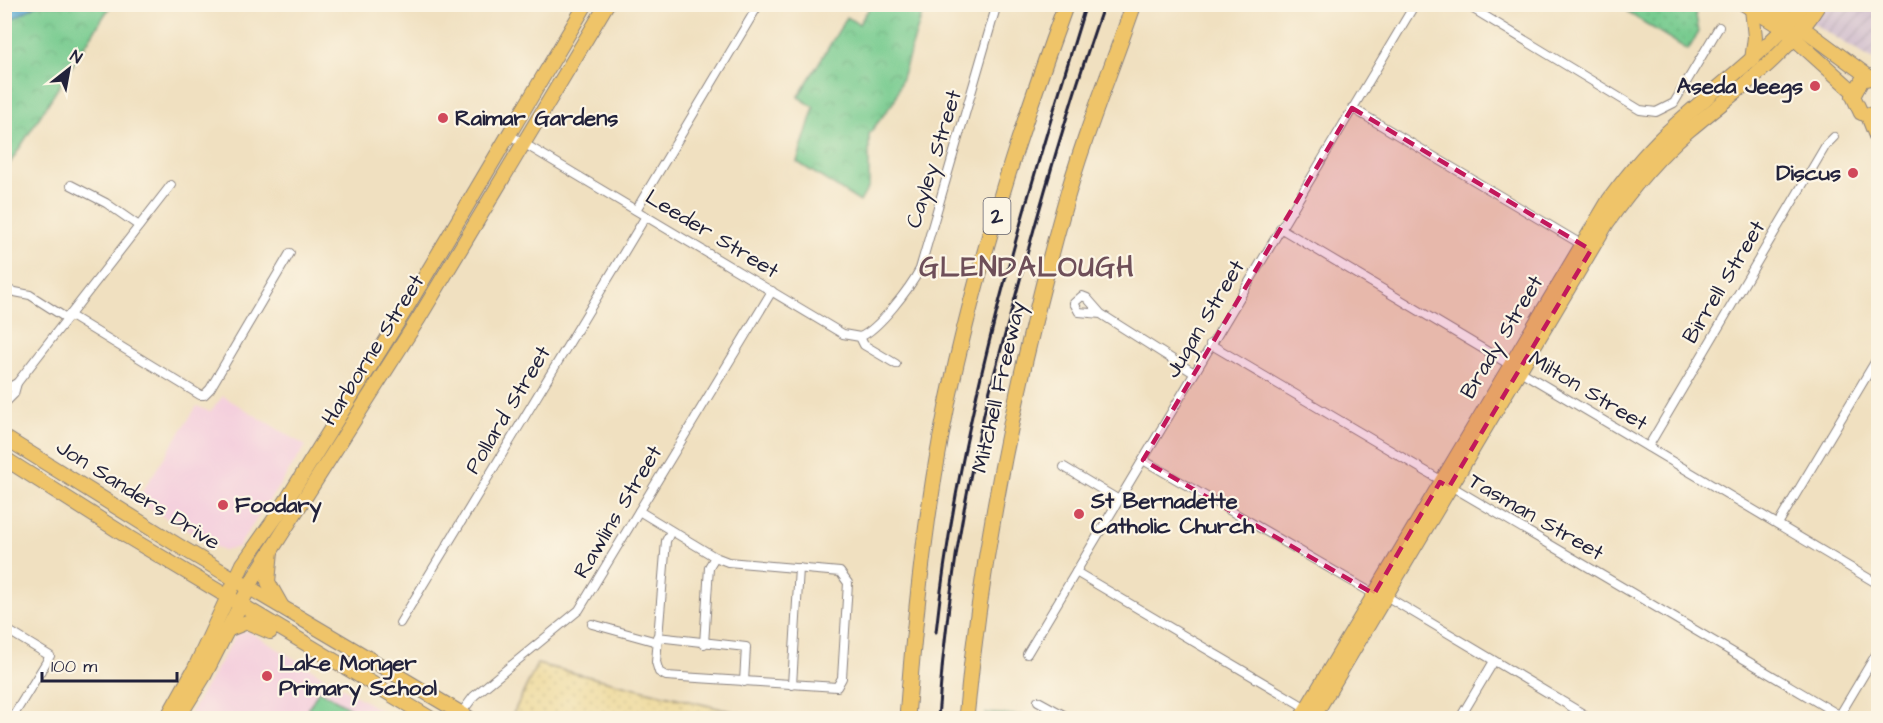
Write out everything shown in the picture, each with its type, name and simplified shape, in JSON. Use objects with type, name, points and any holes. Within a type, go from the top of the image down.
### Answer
[{"type":"highway","name":"Mitchell Freeway","points":[[908,718],[925,542],[956,366],[973,296],[1045,61],[1066,4]]},
{"type":"highway","name":"Mitchell Freeway","points":[[966,718],[975,632],[1013,412],[1063,209],[1134,4]]},
{"type":"main road","name":"Harborne Street","points":[[167,718],[194,670],[236,579],[407,307],[455,222],[586,4]]},
{"type":"main road","name":"Harborne Street","points":[[178,718],[249,587],[323,472],[471,231],[607,4]]},
{"type":"main road","points":[[1770,4],[1854,92]]},
{"type":"main road","points":[[1748,7],[1825,44],[1874,76]]},
{"type":"main road","points":[[1748,7],[1755,37],[1752,60]]},
{"type":"main road","points":[[1794,29],[1813,7]]},
{"type":"main road","points":[[1813,7],[1825,44]]},
{"type":"main road","name":"Brady Street","points":[[1309,715],[1586,247],[1609,200],[1650,149],[1752,60],[1794,29]]},
{"type":"main road","name":"Brady Street","points":[[1586,247],[1653,163],[1688,131],[1767,67],[1794,29]]},
{"type":"main road","points":[[1874,76],[1859,82],[1854,92],[1856,107],[1873,117],[1878,141]]},
{"type":"main road","points":[[455,222],[471,231]]},
{"type":"main road","name":"Jon Sanders Drive","points":[[4,437],[462,717]]},
{"type":"main road","name":"Jon Sanders Drive","points":[[4,458],[430,718]]},
{"type":"main road","points":[[4,467],[37,478]]},
{"type":"main road","points":[[271,551],[272,564],[268,582],[282,607]]},
{"type":"main road","points":[[227,630],[247,622],[274,634],[295,637]]},
{"type":"street","points":[[636,210],[759,4]]},
{"type":"street","name":"Cayley Street","points":[[860,337],[872,328],[913,281],[920,269],[997,4]]},
{"type":"street","name":"Jugan Street","points":[[1027,654],[1415,4]]},
{"type":"street","points":[[1465,4],[1640,110],[1656,112],[1674,103],[1719,27]]},
{"type":"street","points":[[1352,108],[1586,247]]},
{"type":"street","name":"Leeder Street","points":[[508,134],[843,334],[860,337],[864,345],[896,364]]},
{"type":"street","name":"Birrell Street","points":[[1648,447],[1826,145],[1834,136]]},
{"type":"street","points":[[71,185],[106,203],[139,226]]},
{"type":"street","points":[[4,404],[14,394],[17,383],[68,316],[171,185]]},
{"type":"street","name":"Pollard Street","points":[[400,623],[646,216]]},
{"type":"street","name":"Milton Street","points":[[1280,228],[1878,584]]},
{"type":"street","points":[[5,290],[30,295],[200,395],[204,395],[210,389],[290,253]]},
{"type":"street","name":"Rawlins Street","points":[[462,717],[474,696],[579,610],[772,291]]},
{"type":"street","points":[[1101,314],[1194,373]]},
{"type":"street","name":"Tasman Street","points":[[1210,345],[1841,718]]},
{"type":"street","points":[[1778,524],[1878,357]]},
{"type":"street","points":[[4,390],[17,383]]},
{"type":"street","points":[[1143,460],[1494,661],[1584,717]]},
{"type":"street","points":[[1064,467],[1119,500]]},
{"type":"street","points":[[639,511],[715,557],[728,562],[840,572],[848,583],[842,678],[837,687],[666,676],[658,672],[657,640],[666,541],[671,531]]},
{"type":"street","points":[[704,644],[709,567],[715,557]]},
{"type":"street","points":[[792,685],[799,568]]},
{"type":"street","points":[[1076,572],[1309,715]]},
{"type":"street","points":[[592,624],[657,640],[746,647],[744,682]]},
{"type":"street","points":[[4,628],[50,656],[12,718]]},
{"type":"street","points":[[1841,718],[1878,651]]},
{"type":"street","points":[[1460,718],[1494,661]]},
{"type":"street","points":[[1038,701],[1069,718]]},
{"type":"highlighted area","points":[[1352,108],[1591,250],[1449,487],[1440,482],[1374,594],[1143,460]]},
{"type":"shaded area","points":[[1783,5],[1878,5],[1878,51],[1873,60]]},
{"type":"shaded area","points":[[223,396],[306,446],[238,547],[223,551],[136,501],[197,406],[210,412]]},
{"type":"shaded area","name":"Lake Monger Primary School","points":[[248,631],[393,718],[187,718],[237,633]]},
{"type":"green space","points":[[872,4],[925,5],[895,100],[869,134],[869,186],[860,202],[797,162],[814,107],[798,97],[847,17],[859,24]]},
{"type":"green space","points":[[1632,4],[1694,5],[1699,32],[1688,50],[1627,12]]},
{"type":"green space","points":[[5,5],[111,5],[5,171]]},
{"type":"green space","points":[[319,690],[367,718],[303,718]]},
{"type":"green space","points":[[986,713],[1045,717],[1047,718],[986,718]]},
{"type":"sand","points":[[537,664],[759,718],[511,718]]},
{"type":"water","points":[[16,5],[37,5],[5,23],[5,10]]},
{"type":"railway","points":[[936,632],[946,552],[977,393],[1017,237],[1086,4]]},
{"type":"railway","points":[[938,718],[955,565],[984,414],[1048,180],[1104,4]]},
{"type":"place","name":"Aseda Jeegs","points":[[1815,86]]},
{"type":"place","name":"Raimar Gardens","points":[[443,118]]},
{"type":"place","name":"Discus","points":[[1853,173]]},
{"type":"place","name":"Foodary","points":[[223,505]]},
{"type":"place","name":"St Bernadette Catholic Church","points":[[1079,514]]},
{"type":"place","name":"Lake Monger Primary School","points":[[267,676]]},
{"type":"district","name":"GLENDALOUGH","points":[[1027,267]]}]
